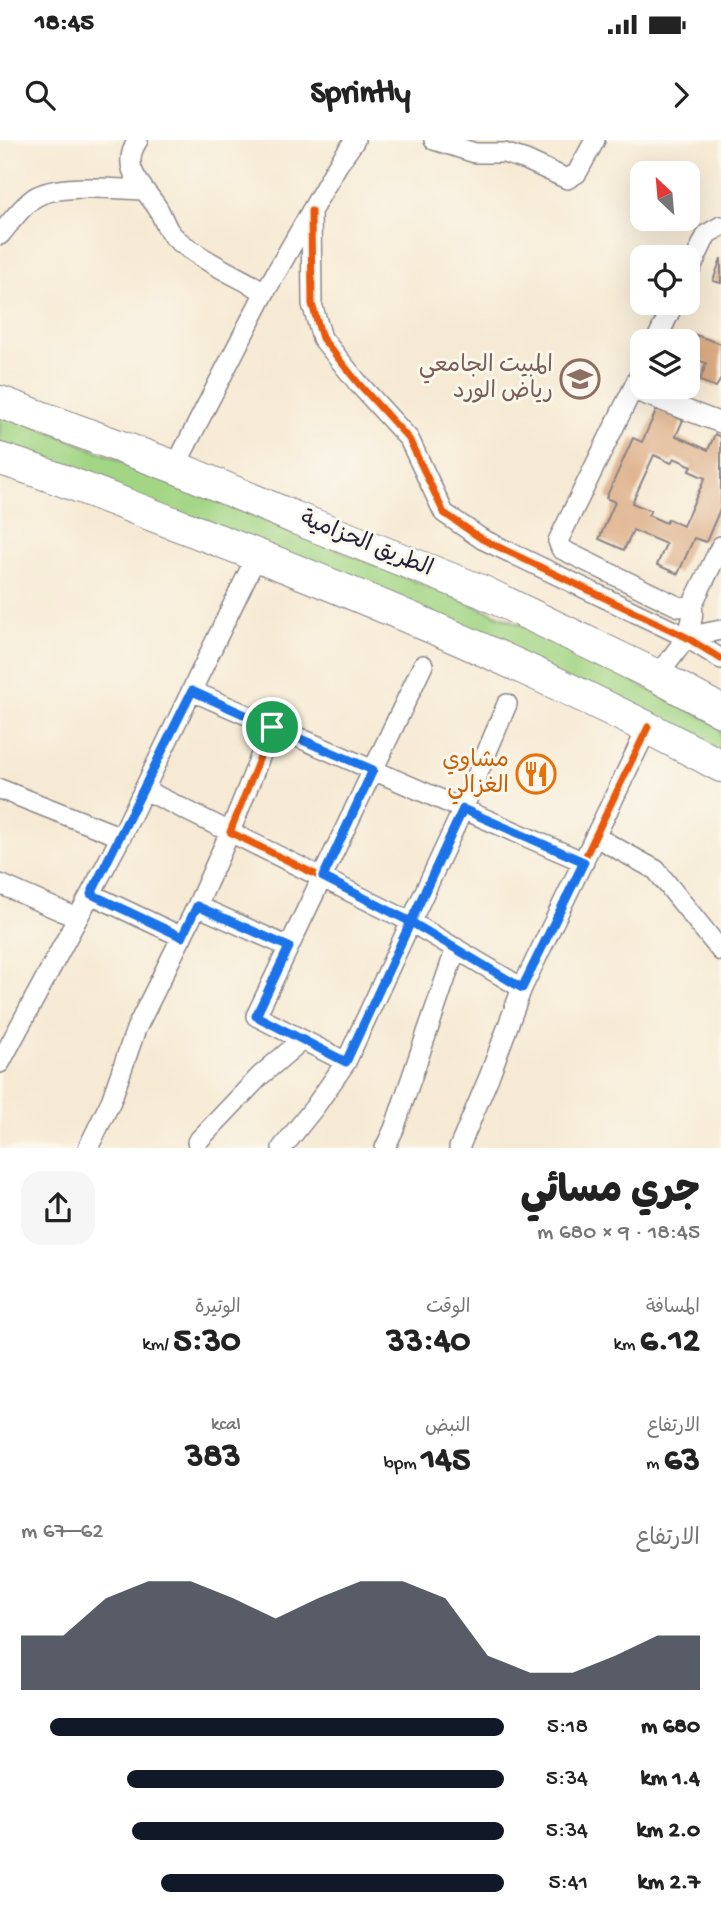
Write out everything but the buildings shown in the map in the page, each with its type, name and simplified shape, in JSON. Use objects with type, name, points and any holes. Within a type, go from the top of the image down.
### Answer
[{"type":"highway","name":"الطريق الحزامية","points":[[0,402],[175,467],[481,591],[657,676],[721,711]]},
{"type":"highway","points":[[0,459],[257,555],[439,629],[648,727],[721,766]]},
{"type":"street","points":[[138,140],[132,149],[131,164],[136,180],[158,209],[165,228],[179,242],[265,292]]},
{"type":"street","points":[[175,467],[265,292],[355,140]]},
{"type":"street","points":[[434,140],[480,146],[504,153],[567,179],[577,173],[595,140]]},
{"type":"street","points":[[0,235],[33,198],[43,194],[83,188],[144,190]]},
{"type":"street","points":[[311,211],[312,304],[322,338],[409,439],[444,513],[482,539],[686,637],[721,659]]},
{"type":"street","points":[[700,249],[707,234],[721,226]]},
{"type":"street","points":[[630,396],[558,541],[558,546],[561,550],[673,604],[680,607],[692,605]]},
{"type":"street","points":[[658,399],[721,422]]},
{"type":"street","points":[[657,676],[686,637],[694,614],[692,605],[721,547]]},
{"type":"street","points":[[0,1063],[145,790],[257,555]]},
{"type":"street","points":[[686,637],[721,631]]},
{"type":"street","points":[[346,1062],[256,1016],[423,665]]},
{"type":"street","points":[[192,691],[584,862]]},
{"type":"street","points":[[282,1148],[346,1062],[463,809],[507,704]]},
{"type":"street","points":[[89,1148],[111,1101],[136,1030],[197,906],[272,727]]},
{"type":"street","points":[[459,1148],[522,988],[648,727]]},
{"type":"street","points":[[0,789],[121,837]]},
{"type":"street","points":[[145,790],[411,922],[522,988]]},
{"type":"street","points":[[596,837],[656,870],[721,951]]},
{"type":"street","points":[[0,884],[77,918]]},
{"type":"street","points":[[91,894],[182,937]]},
{"type":"street","points":[[197,906],[289,947]]},
{"type":"street","points":[[385,1148],[394,1129],[456,948]]},
{"type":"street","points":[[197,1142],[260,1076],[302,1040]]},
{"type":"green space","points":[[0,411],[527,627],[721,726],[721,757],[0,446]]},
{"type":"cycle path","points":[[311,211],[312,304],[322,338],[409,439],[444,513],[482,539],[686,637],[721,659]]},
{"type":"cycle path","points":[[272,727],[230,832],[411,922],[522,988],[648,727]]},
{"type":"place","name":"المبيت الجامعي رياض الورد","points":[[580,379]]},
{"type":"place","name":"مشاوي الغزالي","points":[[536,774]]},
{"type":"route","points":[[272,727],[192,691],[91,894],[182,937],[197,906],[289,947],[256,1016],[346,1062],[411,922],[463,809],[584,862],[522,988],[411,922],[323,877],[373,770],[272,727]]}]
